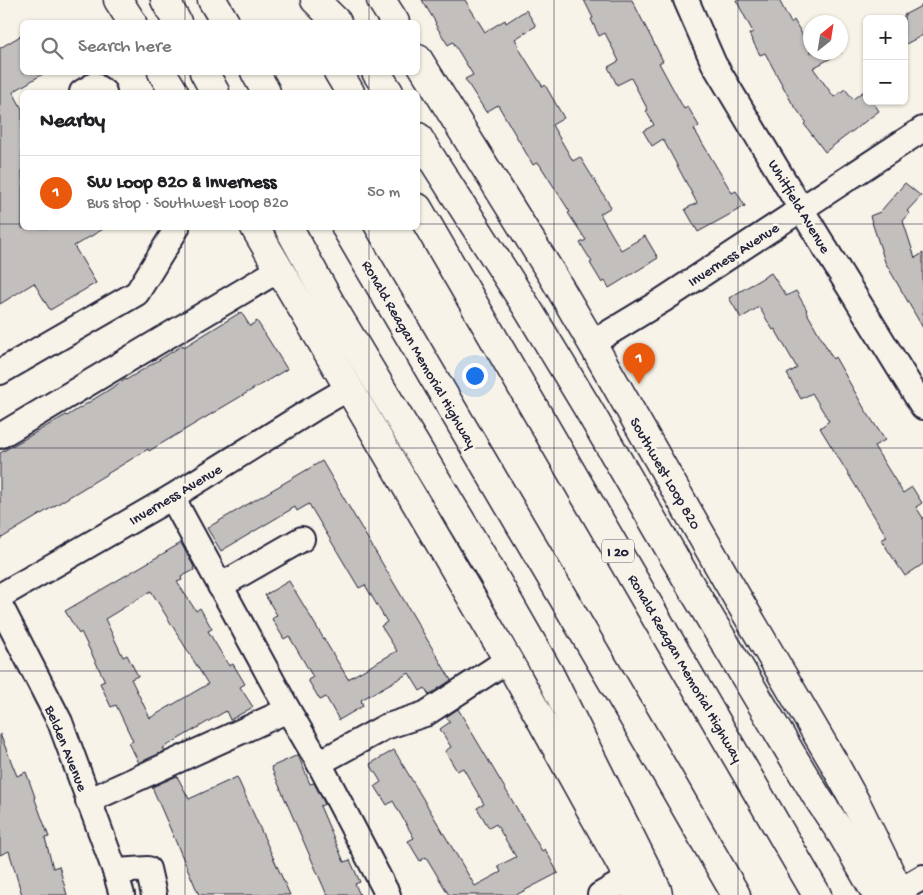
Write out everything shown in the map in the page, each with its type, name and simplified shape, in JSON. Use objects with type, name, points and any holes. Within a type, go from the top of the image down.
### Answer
[{"type":"main road","points":[[118,0],[131,20]]},
{"type":"main road","points":[[165,0],[176,20]]},
{"type":"main road","points":[[212,0],[224,20]]},
{"type":"main road","points":[[296,0],[308,20]]},
{"type":"main road","points":[[315,0],[335,20]]},
{"type":"main road","points":[[381,0],[394,20]]},
{"type":"main road","name":"Southwest Loop 820","points":[[420,61],[592,343],[838,772],[856,805],[892,894]]},
{"type":"main road","points":[[164,75],[173,90]]},
{"type":"main road","points":[[206,75],[214,90]]},
{"type":"main road","points":[[256,75],[265,90]]},
{"type":"main road","points":[[340,75],[349,90]]},
{"type":"main road","points":[[378,75],[388,90]]},
{"type":"main road","points":[[420,140],[526,306],[587,407],[817,798],[843,836],[892,894]]},
{"type":"main road","name":"Ronald Reagan Memorial Highway","points":[[420,211],[817,895]]},
{"type":"main road","points":[[256,230],[508,660],[633,887]]},
{"type":"main road","points":[[290,230],[332,306],[550,673],[658,895]]},
{"type":"main road","name":"Ronald Reagan Memorial Highway","points":[[347,230],[736,895]]},
{"type":"street","name":"Whitfield Avenue","points":[[686,0],[714,64],[923,407]]},
{"type":"street","points":[[85,90],[94,84],[102,90]]},
{"type":"street","name":"Inverness Avenue","points":[[592,343],[663,300],[923,129]]},
{"type":"street","points":[[0,372],[137,293],[176,230]]},
{"type":"street","points":[[0,436],[280,269]]},
{"type":"street","name":"Inverness Avenue","points":[[0,596],[172,497],[348,388]]},
{"type":"street","points":[[172,497],[388,895]]},
{"type":"street","points":[[220,586],[302,539]]},
{"type":"street","name":"Belden Avenue","points":[[0,606],[60,722],[122,895]]},
{"type":"street","points":[[318,763],[385,727],[425,714],[508,660]]},
{"type":"street","points":[[88,801],[288,710]]},
{"type":"street","points":[[114,871],[148,869],[154,895]]},
{"type":"street","points":[[892,894],[923,876]]},
{"type":"street","points":[[600,895],[633,887]]},
{"type":"building","points":[[422,0],[465,0],[485,32],[505,20],[506,23],[526,10],[536,26],[515,39],[518,47],[543,87],[545,85],[564,118],[552,125],[573,161],[580,157],[611,207],[600,214],[621,250],[645,236],[658,258],[609,288],[605,281],[602,283],[580,243],[586,240],[568,213],[570,212],[538,162],[533,165],[498,105],[486,112],[465,79],[473,75],[453,42],[448,45]]},
{"type":"building","points":[[584,0],[632,0],[663,61],[659,63],[684,109],[688,107],[699,126],[694,129],[732,193],[736,191],[745,206],[698,232],[685,209],[697,203],[663,139],[652,146],[643,131],[654,125],[631,78],[617,85],[608,67],[619,61],[605,33],[599,36]]},
{"type":"building","points":[[736,0],[779,0],[791,23],[794,20],[803,36],[803,60],[828,60],[813,68],[834,97],[845,89],[853,99],[863,92],[863,105],[875,105],[879,111],[825,152],[804,124],[806,122],[792,103],[765,53],[760,55],[749,34],[753,32]]},
{"type":"building","points":[[923,5],[923,35],[908,43],[908,15],[904,15]]},
{"type":"building","points":[[20,36],[20,75],[41,75],[13,92],[20,105],[20,230],[102,230],[74,246],[96,283],[50,310],[34,283],[0,304],[0,48]]},
{"type":"building","points":[[905,183],[921,196],[907,211],[910,213],[903,221],[915,258],[923,253],[923,328],[885,262],[870,216],[880,212]]},
{"type":"building","points":[[771,273],[786,296],[796,291],[833,359],[835,357],[885,440],[874,446],[903,493],[912,487],[922,503],[916,507],[923,518],[923,564],[905,576],[881,540],[887,537],[820,428],[829,421],[812,393],[801,399],[787,374],[797,368],[775,329],[773,330],[759,307],[741,318],[729,298]]},
{"type":"building","points":[[241,312],[250,326],[257,321],[287,369],[149,451],[148,449],[0,539],[0,453],[67,416]]},
{"type":"building","points":[[322,461],[451,680],[429,695],[425,688],[420,691],[409,673],[361,700],[363,706],[339,720],[326,697],[320,700],[308,680],[313,677],[289,636],[284,639],[272,619],[277,615],[265,595],[289,581],[348,679],[397,651],[381,626],[387,622],[365,585],[359,588],[309,504],[297,511],[295,507],[221,551],[207,528]]},
{"type":"building","points":[[181,543],[194,570],[181,577],[182,580],[177,582],[196,611],[200,608],[212,629],[208,631],[229,666],[233,664],[245,684],[240,687],[253,707],[230,720],[226,711],[163,748],[165,751],[139,763],[129,743],[133,741],[116,705],[111,707],[100,683],[105,681],[81,632],[79,634],[65,611]],"holes":[[[151,591],[208,684],[150,718],[131,679],[138,676],[127,655],[123,657],[105,619]]]},
{"type":"building","points":[[458,709],[542,851],[545,849],[558,873],[516,895],[449,895],[426,857],[420,861],[408,841],[414,838],[393,801],[387,805],[375,786],[381,782],[370,764],[394,750],[475,886],[501,872],[498,866],[516,857],[496,824],[489,828],[477,808],[484,804],[463,768],[457,771],[445,751],[451,747],[440,729],[450,722],[446,717]]},
{"type":"building","points":[[0,734],[17,776],[26,772],[49,837],[45,838],[53,868],[59,866],[67,895],[22,895],[9,851],[0,855]]},
{"type":"building","points":[[298,755],[310,784],[314,783],[325,804],[320,806],[344,862],[350,860],[360,882],[355,884],[360,895],[327,895],[271,767]]},
{"type":"building","points":[[177,776],[189,799],[237,777],[290,895],[199,895],[152,787]]},
{"type":"place","name":"SW Loop 820 & Inverness","points":[[639,384]]}]
